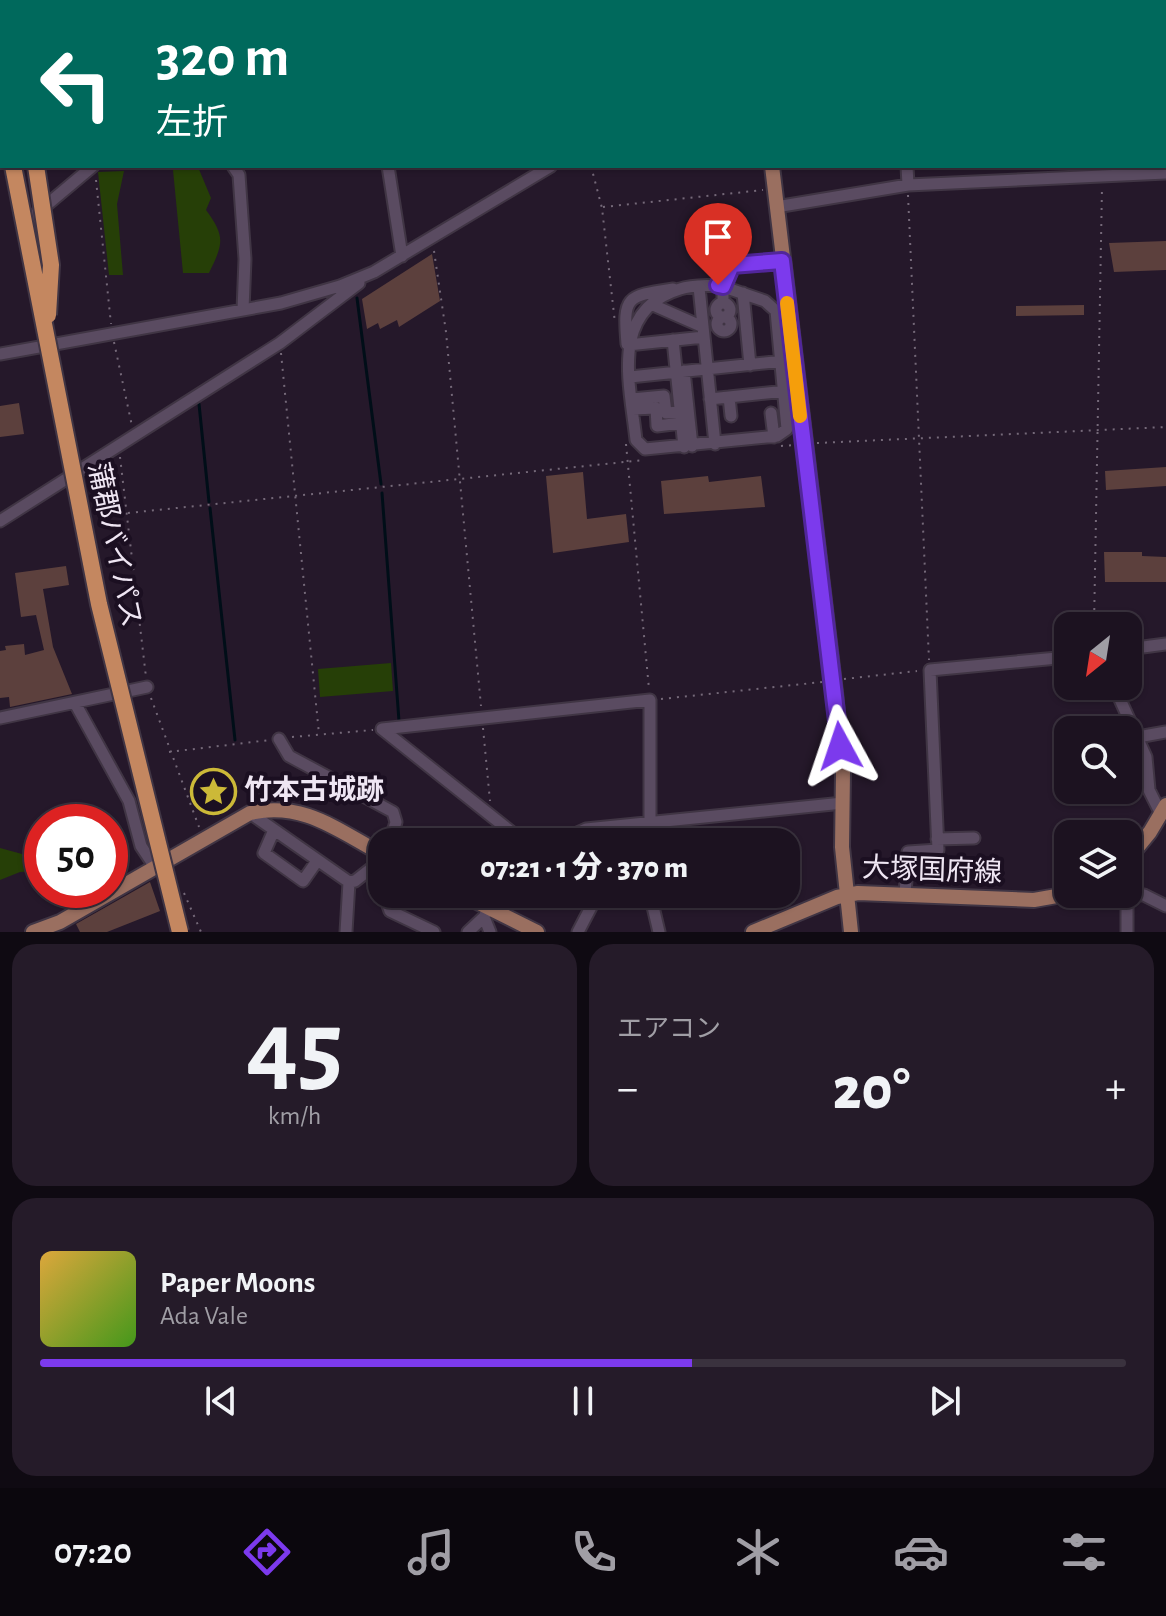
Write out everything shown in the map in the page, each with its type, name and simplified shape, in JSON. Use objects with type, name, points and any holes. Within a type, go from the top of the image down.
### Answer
[{"type":"highway","name":"蒲郡バイパス","points":[[13,168],[99,604],[182,932]]},
{"type":"highway","name":"蒲郡バイパス","points":[[22,168],[70,442],[113,643],[182,932]]},
{"type":"highway","points":[[36,168],[51,265],[48,316]]},
{"type":"main road","points":[[772,168],[833,681],[843,803],[841,839],[851,932]]},
{"type":"main road","points":[[33,932],[60,922],[250,813],[270,809],[298,811],[368,851]]},
{"type":"main road","points":[[1142,839],[1163,809]]},
{"type":"main road","name":"大塚国府線","points":[[753,932],[847,894],[1034,900],[1054,896]]},
{"type":"main road","points":[[492,908],[537,932]]},
{"type":"street","points":[[7,168],[24,224],[91,168]]},
{"type":"street","points":[[234,168],[239,175],[245,259],[243,310]]},
{"type":"street","points":[[388,168],[402,256]]},
{"type":"street","points":[[0,521],[280,343],[374,272],[548,168]]},
{"type":"street","points":[[907,168],[908,185]]},
{"type":"street","points":[[776,207],[908,185],[1098,171],[1166,173]]},
{"type":"street","points":[[724,317],[716,311],[723,303],[723,286],[732,265],[782,261]]},
{"type":"street","points":[[0,354],[309,296],[374,272]]},
{"type":"street","points":[[723,286],[769,304],[776,311],[788,426],[782,435],[774,437],[652,451],[642,448],[636,440],[630,377],[624,311],[628,301],[638,294],[723,286]]},
{"type":"street","points":[[699,287],[715,444]]},
{"type":"street","points":[[628,349],[641,314],[682,288]]},
{"type":"street","points":[[743,293],[750,365]]},
{"type":"street","points":[[309,296],[310,320]]},
{"type":"street","points":[[680,317],[701,302]]},
{"type":"street","points":[[653,305],[704,332]]},
{"type":"street","points":[[628,349],[704,332]]},
{"type":"street","points":[[673,340],[680,372],[688,447]]},
{"type":"street","points":[[630,377],[783,361]]},
{"type":"street","points":[[680,372],[681,418],[688,447]]},
{"type":"street","points":[[710,399],[786,391]]},
{"type":"street","points":[[633,404],[664,396],[666,413],[681,418]]},
{"type":"street","points":[[729,397],[731,416]]},
{"type":"street","points":[[771,413],[774,437]]},
{"type":"street","points":[[1142,647],[1166,644]]},
{"type":"street","points":[[905,894],[908,852],[938,850],[930,670],[1054,658]]},
{"type":"street","points":[[0,718],[147,687]]},
{"type":"street","points":[[507,828],[382,729],[650,700],[650,828]]},
{"type":"street","points":[[75,703],[129,801],[141,846],[155,867]]},
{"type":"street","points":[[1142,736],[1166,732]]},
{"type":"street","points":[[279,739],[289,756],[393,812],[394,828]]},
{"type":"street","points":[[1142,747],[1149,790],[1163,809]]},
{"type":"street","points":[[597,828],[843,803]]},
{"type":"street","points":[[250,813],[349,882],[368,870]]},
{"type":"street","points":[[274,830],[264,853],[303,881],[317,861]]},
{"type":"street","points":[[937,839],[974,838]]},
{"type":"street","points":[[346,932],[349,882]]},
{"type":"street","points":[[1142,895],[1166,906]]},
{"type":"street","points":[[389,908],[434,932]]},
{"type":"street","points":[[468,932],[486,908]]},
{"type":"street","points":[[488,908],[490,932]]},
{"type":"street","points":[[578,932],[590,908]]},
{"type":"street","points":[[653,908],[659,932]]},
{"type":"street","points":[[1127,908],[1127,932]]},
{"type":"path","points":[[322,0],[337,0]]},
{"type":"path","points":[[592,168],[602,208],[774,189]]},
{"type":"path","points":[[1094,612],[1103,184],[1098,171]]},
{"type":"path","points":[[96,181],[112,333],[134,435]]},
{"type":"path","points":[[128,513],[626,462],[650,700],[930,670],[908,185]]},
{"type":"path","points":[[432,237],[446,332],[492,815]]},
{"type":"path","points":[[280,343],[319,734]]},
{"type":"path","points":[[803,444],[1166,427]]},
{"type":"path","points":[[119,444],[147,687],[204,840]]},
{"type":"path","points":[[183,888],[201,932]]},
{"type":"green space","points":[[198,168],[211,198],[206,210],[217,227],[220,241],[209,273],[183,273],[173,170]]},
{"type":"green space","points":[[124,171],[117,204],[123,275],[109,275],[98,172]]},
{"type":"green space","points":[[391,663],[393,691],[320,697],[318,669]]},
{"type":"green space","points":[[0,848],[24,854],[24,872],[0,880]]},
{"type":"building","points":[[1166,241],[1166,270],[1114,272],[1109,243]]},
{"type":"building","points":[[432,254],[440,301],[399,327],[397,320],[380,329],[378,323],[367,329],[362,299]]},
{"type":"building","points":[[1084,305],[1084,315],[1016,316],[1016,306]]},
{"type":"building","points":[[19,403],[24,434],[0,437],[0,406]]},
{"type":"building","points":[[1166,467],[1166,486],[1106,490],[1105,471]]},
{"type":"building","points":[[583,472],[587,519],[626,514],[629,542],[553,553],[546,476]]},
{"type":"building","points":[[708,476],[709,482],[761,476],[765,507],[664,514],[661,481]]},
{"type":"building","points":[[1104,552],[1142,552],[1142,556],[1166,557],[1166,582],[1105,582]]},
{"type":"building","points":[[66,566],[69,585],[43,589],[53,647],[72,694],[10,707],[9,697],[0,698],[0,651],[6,650],[5,646],[24,644],[25,655],[44,650],[36,615],[21,617],[15,573]]},
{"type":"building","points":[[150,882],[160,911],[107,932],[80,932],[76,924],[104,908],[128,908],[128,894]]},
{"type":"waterway","points":[[357,298],[381,484]]},
{"type":"waterway","points":[[199,404],[209,502]]},
{"type":"waterway","points":[[382,493],[399,721]]},
{"type":"waterway","points":[[210,508],[235,740]]},
{"type":"slow traffic","points":[[787,303],[800,416]]},
{"type":"place","name":"竹本古城跡","points":[[213,791]]},
{"type":"route","points":[[718,285],[723,286],[732,265],[782,261],[840,746]]}]
